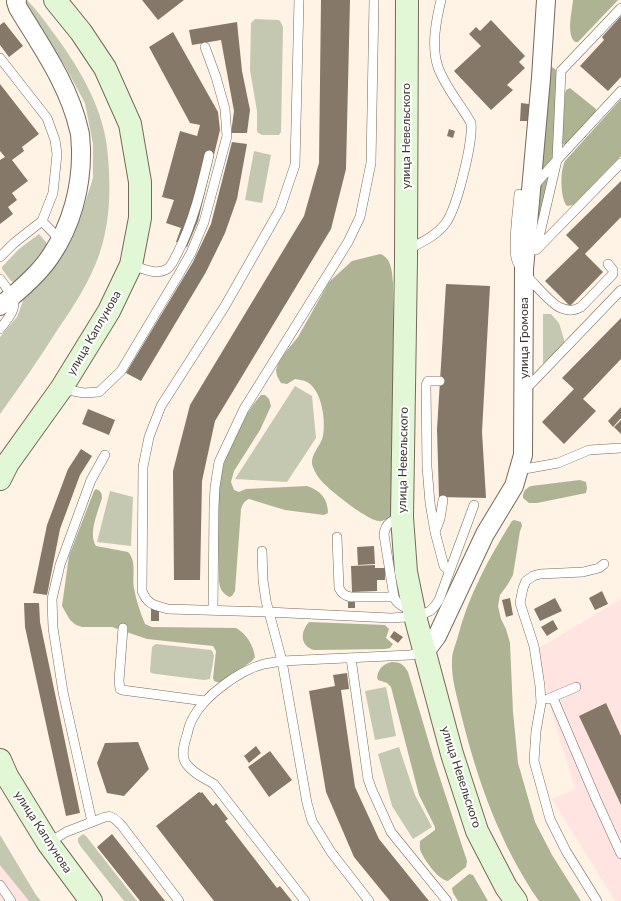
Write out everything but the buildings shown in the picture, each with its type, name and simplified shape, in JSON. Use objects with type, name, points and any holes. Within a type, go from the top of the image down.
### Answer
[{"type":"main road","name":"улица Каплунова","points":[[3,468],[60,389],[109,311],[131,265],[140,218],[140,182],[130,124],[105,68],[82,32],[55,0]]},
{"type":"main road","name":"улица Невельского","points":[[407,0],[406,250],[402,517],[406,572],[415,613],[452,754],[477,831],[506,886],[516,901]]},
{"type":"main road","name":"улица Каплунова","points":[[0,760],[7,776],[48,843],[91,901]]},
{"type":"street","name":"улица Громова","points":[[425,652],[437,636],[485,534],[514,486],[523,455],[525,191],[541,78],[546,0]]},
{"type":"street","points":[[6,301],[28,282],[50,257],[60,240],[73,212],[79,186],[81,162],[80,131],[74,110],[55,70],[13,1]]},
{"type":"lane","points":[[299,0],[295,165],[280,209],[225,306],[161,406],[149,437],[143,467],[142,591],[146,600],[153,605],[168,609],[391,618],[430,611],[436,606],[474,505]]},
{"type":"lane","points":[[213,610],[214,507],[215,487],[219,462],[244,409],[348,242],[360,217],[370,163],[374,0]]},
{"type":"lane","points":[[406,250],[433,236],[445,225],[454,211],[472,131],[471,123],[438,68],[434,50],[440,0]]},
{"type":"lane","points":[[536,250],[557,160],[561,71],[621,8]]},
{"type":"lane","points":[[60,389],[88,393],[99,392],[121,371],[180,274],[204,222],[227,136],[225,109],[216,77],[205,47]]},
{"type":"lane","points":[[0,58],[47,118],[55,140],[57,154],[53,192],[42,221],[14,243],[0,257]]},
{"type":"lane","points":[[525,191],[557,160],[621,91]]},
{"type":"lane","points":[[131,265],[154,272],[166,270],[172,263],[182,244],[191,220],[209,155]]},
{"type":"lane","points":[[608,264],[613,270],[612,274],[581,307],[574,311],[569,311],[558,307],[524,271],[536,250],[621,163]]},
{"type":"lane","points":[[42,221],[60,240]]},
{"type":"lane","points":[[0,279],[6,301],[14,307],[0,329]]},
{"type":"lane","points":[[524,391],[621,290]]},
{"type":"lane","points":[[440,382],[428,381],[426,385],[427,467],[430,503],[435,532],[444,566],[449,571]]},
{"type":"lane","points":[[519,470],[558,463],[589,450],[621,448]]},
{"type":"lane","points":[[92,822],[63,692],[53,628],[52,600],[60,565],[91,480],[105,455]]},
{"type":"lane","points":[[435,532],[440,519],[443,500]]},
{"type":"lane","points":[[402,517],[390,521],[384,530],[394,597],[399,604],[415,613]]},
{"type":"lane","points":[[337,537],[339,588],[342,594],[347,597],[394,597]]},
{"type":"lane","points":[[262,551],[263,580],[268,612],[282,661],[307,803],[312,821],[331,852],[369,901]]},
{"type":"lane","points":[[597,901],[566,852],[550,819],[534,761],[536,731],[541,703],[534,646],[520,603],[522,588],[529,579],[540,574],[583,572],[599,568],[604,564]]},
{"type":"lane","points":[[123,628],[119,682],[122,690],[205,701]]},
{"type":"lane","points":[[305,901],[214,784],[196,773],[186,764],[184,758],[184,743],[192,719],[205,701],[213,694],[244,672],[263,664],[282,661],[410,655],[425,652]]},
{"type":"lane","points":[[351,658],[368,779],[372,790],[391,832],[447,901]]},
{"type":"lane","points":[[541,703],[576,688]]},
{"type":"lane","points":[[553,698],[621,854]]},
{"type":"lane","points":[[48,843],[66,832],[109,816],[113,817],[122,826],[178,901]]},
{"type":"lane","points":[[0,885],[6,899]]},
{"type":"shaded area","points":[[621,599],[621,901],[615,901],[552,799],[575,789],[548,699],[539,648]]},
{"type":"shaded area","points":[[0,835],[36,895],[41,901],[0,901]]},
{"type":"green space","points":[[24,0],[27,0],[34,7],[61,44],[79,71],[94,101],[100,116],[107,147],[109,202],[103,242],[95,265],[86,284],[44,351],[0,414],[0,337],[17,317],[24,298],[55,262],[80,219],[93,178],[93,144],[85,103],[65,66],[24,3]]},
{"type":"green space","points":[[573,0],[618,0],[578,42],[575,42],[572,38],[570,28]]},
{"type":"green space","points":[[255,19],[278,20],[283,27],[281,132],[279,135],[262,135],[257,132],[257,111],[250,70],[251,23]]},
{"type":"green space","points":[[552,67],[557,72],[554,162],[535,239],[549,68]]},
{"type":"green space","points":[[570,88],[596,109],[595,113],[569,143],[564,145],[562,142],[565,93],[566,90]]},
{"type":"green space","points":[[621,99],[621,156],[573,205],[567,206],[562,191],[562,171],[565,161]]},
{"type":"green space","points":[[254,151],[271,155],[262,203],[245,200]]},
{"type":"green space","points":[[39,234],[47,245],[22,276],[14,282],[11,281],[2,267],[19,249]]},
{"type":"green space","points":[[380,254],[389,262],[392,270],[393,283],[393,516],[378,521],[365,515],[329,489],[318,476],[312,464],[312,460],[323,436],[324,422],[322,406],[316,392],[306,381],[295,379],[287,384],[281,383],[277,376],[276,370],[284,354],[298,337],[329,282],[352,261]]},
{"type":"green space","points":[[543,314],[551,314],[559,323],[565,343],[543,364]]},
{"type":"green space","points":[[295,386],[312,396],[316,438],[287,482],[235,479]]},
{"type":"green space","points":[[261,395],[265,395],[269,399],[271,406],[260,430],[234,471],[231,482],[234,490],[239,492],[246,489],[307,486],[316,490],[325,499],[328,513],[324,515],[285,510],[249,499],[246,501],[241,509],[235,591],[232,596],[229,597],[220,587],[219,581],[219,489],[224,464],[233,439],[253,405]]},
{"type":"green space","points":[[580,480],[586,482],[586,493],[537,503],[529,503],[523,498],[525,490],[531,486]]},
{"type":"green space","points":[[96,489],[101,492],[102,498],[94,522],[94,541],[96,546],[128,552],[131,556],[135,592],[138,606],[145,624],[152,627],[236,628],[243,633],[253,648],[255,657],[252,661],[220,683],[214,681],[213,678],[216,651],[213,646],[147,639],[112,627],[82,627],[76,625],[70,620],[62,606],[69,556]]},
{"type":"green space","points":[[110,491],[133,497],[131,546],[97,542]]},
{"type":"green space","points":[[514,520],[521,522],[522,526],[513,575],[500,595],[498,606],[510,643],[513,712],[518,763],[535,822],[552,855],[581,901],[539,901],[525,880],[501,834],[482,787],[467,738],[453,680],[453,654],[468,606],[480,577],[495,549]]},
{"type":"green space","points":[[309,622],[385,625],[389,629],[386,638],[393,644],[390,648],[385,649],[314,650],[306,645],[303,638],[304,630]]},
{"type":"green space","points":[[156,644],[211,650],[214,657],[210,679],[204,680],[151,673],[152,647]]},
{"type":"green space","points":[[392,662],[402,664],[408,672],[435,763],[467,861],[466,867],[448,881],[444,880],[433,870],[420,850],[420,841],[435,830],[435,827],[419,795],[391,687],[387,683],[378,680],[377,677],[382,667]]},
{"type":"green space","points":[[386,687],[396,736],[375,740],[365,691]]},
{"type":"green space","points":[[399,747],[415,795],[432,827],[413,839],[392,806],[378,754]]},
{"type":"green space","points":[[83,834],[137,901],[124,901],[81,847],[78,842],[78,838]]},
{"type":"green space","points":[[0,835],[41,901],[29,901],[0,865]]},
{"type":"green space","points":[[469,874],[473,875],[488,901],[458,901],[452,888]]}]
